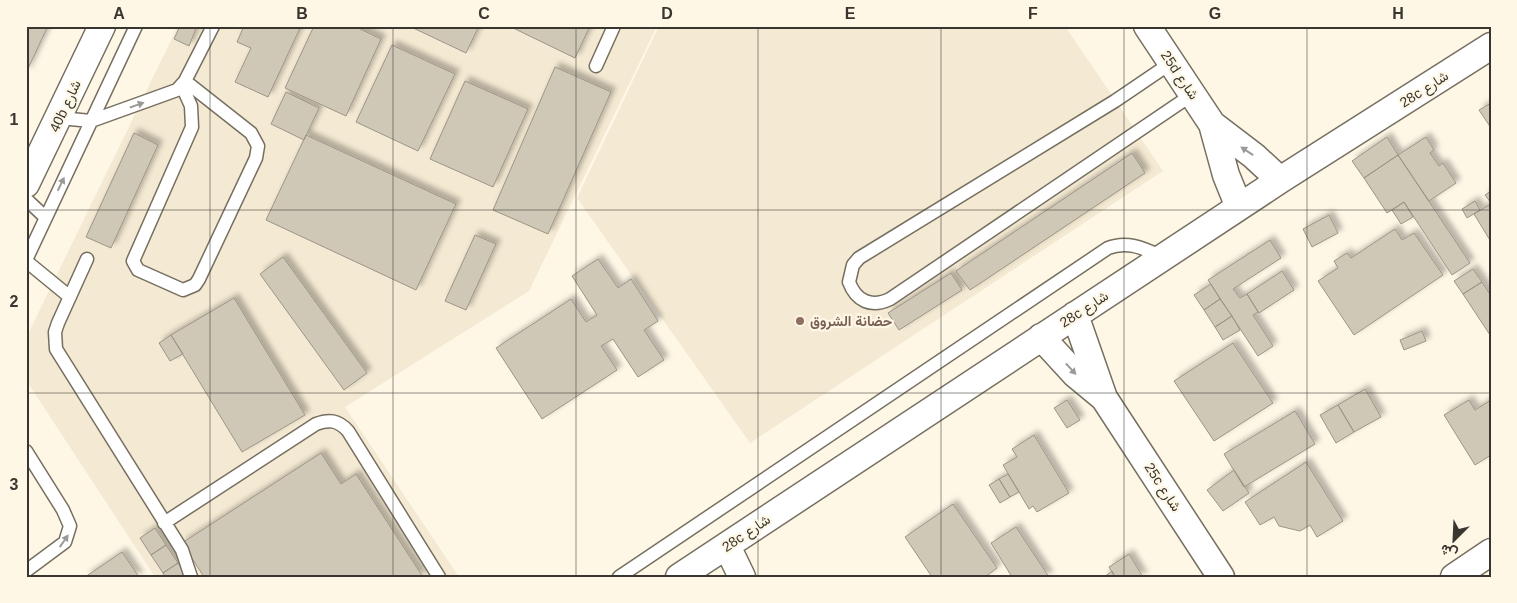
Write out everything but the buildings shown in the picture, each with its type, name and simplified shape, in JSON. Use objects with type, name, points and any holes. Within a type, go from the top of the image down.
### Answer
[{"type":"street","name":"40b شارع","points":[[26,184],[60,118],[102,26]]},
{"type":"street","name":"25d شارع","points":[[1147,26],[1212,124],[1226,175],[1239,207]]},
{"type":"street","name":"28c شارع","points":[[679,577],[711,569],[727,546],[1280,180],[1491,46]]},
{"type":"street","name":"25d شارع","points":[[1212,124],[1254,156],[1280,180]]},
{"type":"street","name":"25c شارع","points":[[1074,315],[1104,398],[1221,577]]},
{"type":"street","name":"25c شارع","points":[[1041,337],[1075,374],[1104,398]]},
{"type":"street","points":[[727,546],[742,577]]},
{"type":"street","points":[[1454,577],[1491,552]]},
{"type":"lane","points":[[70,298],[26,260],[136,26]]},
{"type":"lane","points":[[60,118],[91,122],[166,95],[183,84],[212,26]]},
{"type":"lane","points":[[596,66],[614,26]]},
{"type":"lane","points":[[1171,63],[1115,101],[859,258],[850,273],[849,282],[852,290],[864,302],[873,304],[890,299],[1192,94]]},
{"type":"lane","points":[[183,84],[252,133],[258,146],[256,158],[196,286],[183,290],[138,270],[133,265],[192,127],[191,106],[183,84]]},
{"type":"lane","points":[[26,199],[45,217]]},
{"type":"lane","points":[[619,577],[1108,248],[1115,245],[1130,245],[1164,257]]},
{"type":"lane","points":[[87,259],[55,332],[56,349],[182,550],[191,577]]},
{"type":"lane","points":[[164,523],[316,424],[333,421],[342,424],[348,431],[439,577]]},
{"type":"lane","points":[[26,451],[63,510],[70,526],[69,535],[58,549],[26,571]]},
{"type":"shaded area","points":[[178,26],[657,26],[529,291],[345,407],[459,577],[155,577],[26,380],[26,338]]},
{"type":"shaded area","name":"حضانة الشروق","points":[[659,26],[1065,26],[1163,171],[750,443],[577,198]]},
{"type":"place","name":"حضانة الشروق","points":[[800,321]]}]
